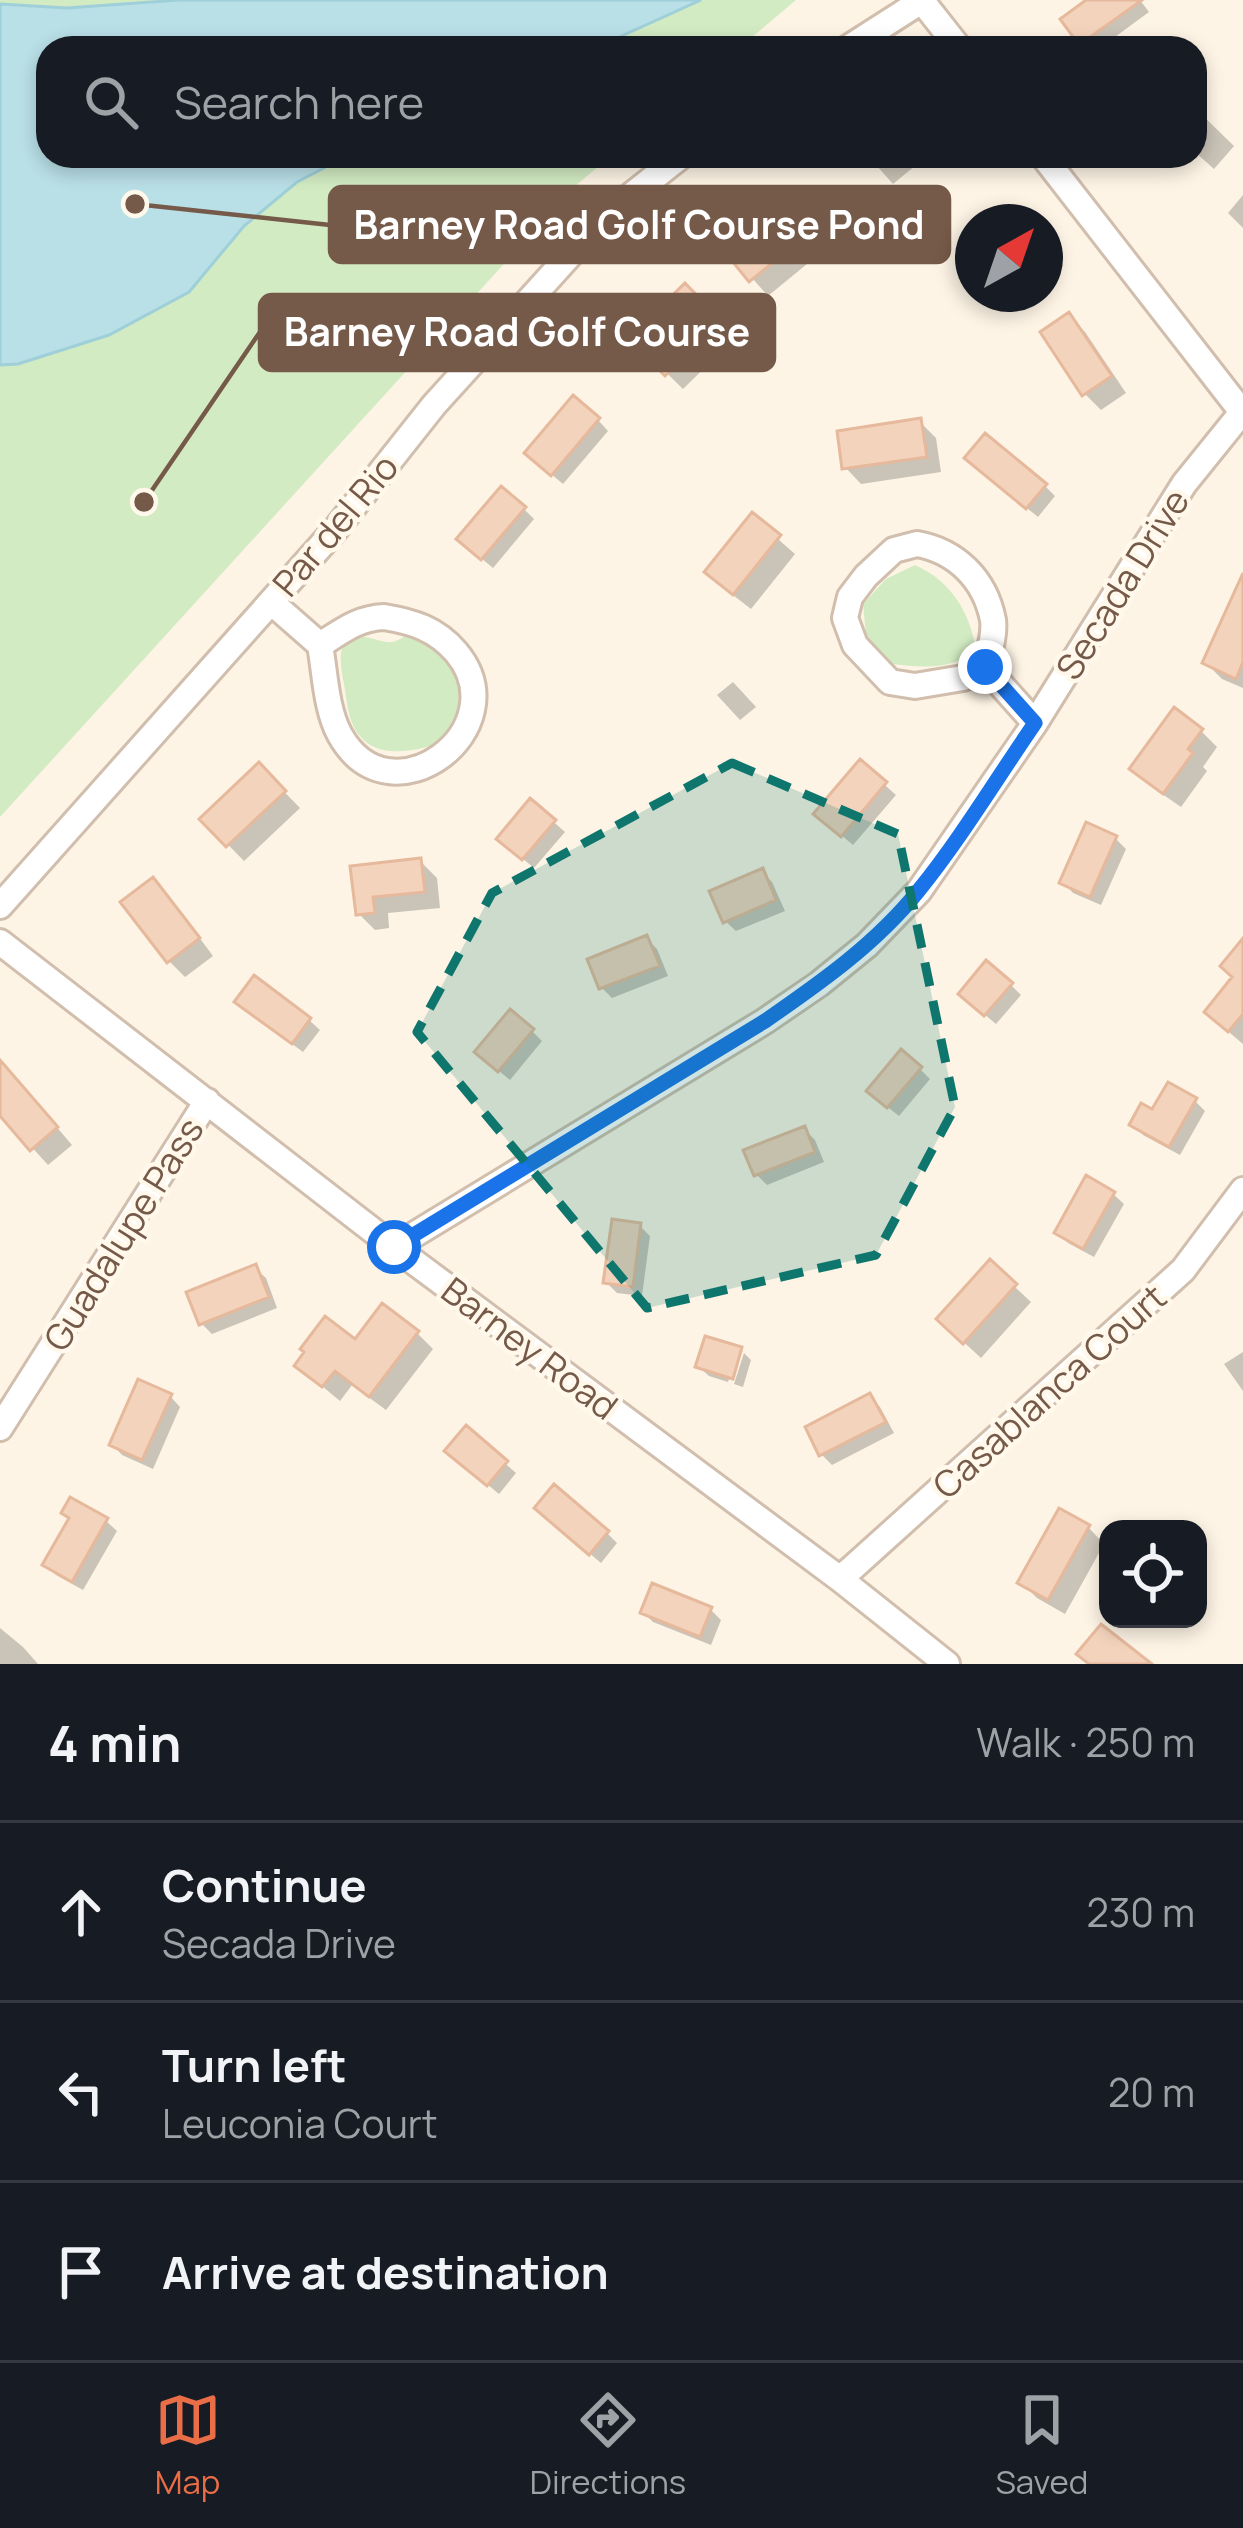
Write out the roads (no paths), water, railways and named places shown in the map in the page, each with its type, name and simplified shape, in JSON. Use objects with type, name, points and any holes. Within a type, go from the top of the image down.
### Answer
[{"type":"street","points":[[867,36],[923,0],[950,36]]},
{"type":"street","name":"Par del Rio","points":[[0,906],[335,530],[434,405],[587,235],[666,168]]},
{"type":"street","points":[[1052,168],[1242,411]]},
{"type":"street","name":"Secada Drive","points":[[394,1247],[765,1021],[867,945],[919,891],[1035,723],[1184,484],[1242,411]]},
{"type":"street","points":[[917,544],[942,548],[976,578],[993,619],[985,667],[963,678],[915,686],[890,682],[855,645],[845,618],[850,598],[894,550],[917,544]]},
{"type":"street","points":[[272,602],[320,645],[340,735],[373,767],[386,772],[424,768],[457,740],[473,713],[475,688],[465,663],[444,639],[416,622],[366,618],[320,645]]},
{"type":"street","points":[[985,667],[1035,723]]},
{"type":"street","name":"Barney Road","points":[[0,942],[394,1247],[947,1664]]},
{"type":"street","name":"Guadalupe Pass","points":[[0,1429],[10,1392],[207,1101]]},
{"type":"street","name":"Casablanca Court","points":[[840,1579],[1184,1270],[1243,1190]]},
{"type":"water","points":[[179,0],[701,0],[622,36],[36,36],[36,168],[324,168],[297,182],[244,226],[189,292],[109,335],[18,364],[0,365],[0,4],[67,8]]},
{"type":"place","name":"Barney Road Golf Course Pond","points":[[135,204]]},
{"type":"place","name":"Barney Road Golf Course","points":[[144,502]]}]
